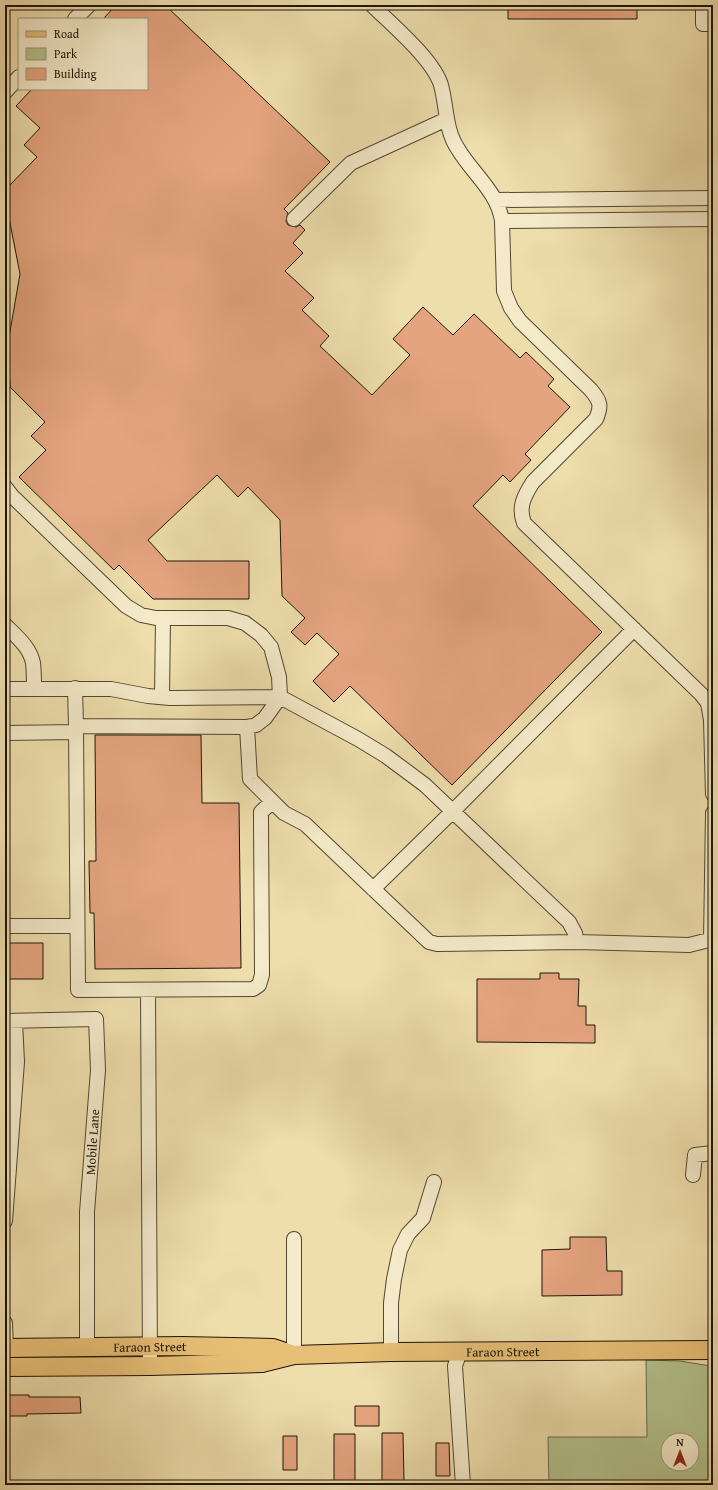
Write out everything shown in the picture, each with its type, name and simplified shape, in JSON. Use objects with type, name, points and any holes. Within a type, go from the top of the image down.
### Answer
[{"type":"main road","name":"Faraon Street","points":[[5,1348],[87,1346],[273,1348],[294,1355]]},
{"type":"main road","name":"Faraon Street","points":[[5,1366],[150,1366],[262,1363],[294,1355],[391,1352],[713,1350]]},
{"type":"street","points":[[76,18],[89,5]]},
{"type":"street","points":[[372,5],[418,50],[434,70],[441,84],[449,131],[457,149],[496,200],[501,211],[502,220],[504,291],[511,308],[520,321],[599,399],[600,410],[596,419],[533,482],[526,493],[522,503],[521,515],[524,523],[701,694],[708,703],[711,720],[713,794]]},
{"type":"street","points":[[703,5],[703,24],[713,24]]},
{"type":"street","points":[[5,92],[18,78]]},
{"type":"street","points":[[294,219],[351,163],[447,119]]},
{"type":"street","points":[[496,200],[713,198]]},
{"type":"street","points":[[502,220],[713,219]]},
{"type":"street","points":[[5,487],[12,496],[126,606],[141,615],[156,618],[228,618],[245,623],[260,635],[271,647],[279,677],[280,697],[265,718],[256,725],[247,727],[76,729],[5,733]]},
{"type":"street","points":[[162,697],[163,618]]},
{"type":"street","points":[[5,625],[22,642],[29,652],[33,663],[34,688]]},
{"type":"street","points":[[373,889],[634,629]]},
{"type":"street","points":[[75,688],[78,990],[253,989],[259,985],[262,975],[260,819],[261,812],[272,802]]},
{"type":"street","points":[[5,689],[111,689],[162,697],[280,697],[358,739],[386,756],[425,785],[569,922],[575,933],[577,942]]},
{"type":"street","points":[[247,727],[250,779],[284,813],[305,824],[429,942],[437,944],[577,942],[689,944],[712,940],[713,813]]},
{"type":"street","points":[[5,926],[77,926]]},
{"type":"street","points":[[148,990],[150,1366]]},
{"type":"street","name":"Mobile Lane","points":[[5,1222],[17,1062],[10,1021],[96,1019],[98,1070],[87,1212],[87,1346]]},
{"type":"street","points":[[693,1175],[695,1155],[713,1153]]},
{"type":"street","points":[[391,1352],[391,1303],[400,1250],[408,1234],[423,1218],[434,1182]]},
{"type":"street","points":[[294,1239],[294,1355]]},
{"type":"street","points":[[5,1323],[5,1348]]},
{"type":"street","points":[[460,1351],[456,1366],[463,1485]]},
{"type":"green space","points":[[646,1360],[680,1361],[711,1366],[710,1485],[549,1485],[548,1437],[647,1437]]},
{"type":"building","points":[[116,5],[165,5],[330,162],[284,209],[288,213],[286,221],[288,225],[296,227],[300,225],[305,230],[293,243],[303,253],[285,271],[314,298],[302,310],[329,336],[320,346],[372,395],[410,355],[393,339],[423,307],[453,335],[474,314],[520,358],[526,352],[554,379],[548,386],[570,407],[525,454],[531,460],[510,482],[503,475],[473,506],[602,632],[452,785],[350,686],[334,702],[313,681],[339,654],[317,633],[305,645],[291,632],[305,618],[282,596],[280,520],[248,487],[238,497],[217,475],[148,540],[167,561],[249,561],[249,599],[153,599],[119,565],[114,570],[19,477],[46,450],[31,436],[45,422],[10,387],[8,343],[20,274],[9,218],[8,187],[37,157],[24,145],[40,128],[16,106],[31,90],[148,90],[148,18],[104,18]]},
{"type":"building","points":[[508,5],[637,5],[637,19],[508,19]]},
{"type":"building","points":[[95,735],[201,735],[202,803],[239,803],[241,968],[95,969],[94,913],[90,913],[89,861],[96,861]]},
{"type":"building","points":[[5,943],[43,943],[43,979],[5,979]]},
{"type":"building","points":[[540,973],[559,973],[559,979],[579,979],[578,1006],[586,1006],[586,1025],[595,1025],[595,1043],[477,1042],[477,979],[540,979]]},
{"type":"building","points":[[570,1237],[606,1237],[607,1271],[622,1271],[622,1295],[542,1296],[542,1250],[570,1249]]},
{"type":"building","points":[[5,1395],[29,1395],[29,1397],[80,1397],[81,1413],[5,1416]]},
{"type":"building","points":[[355,1406],[379,1406],[379,1426],[355,1426]]},
{"type":"building","points":[[382,1433],[403,1433],[404,1481],[382,1482]]},
{"type":"building","points":[[334,1434],[355,1434],[355,1482],[334,1482]]},
{"type":"building","points":[[283,1436],[297,1436],[297,1470],[283,1470]]},
{"type":"building","points":[[436,1443],[449,1443],[450,1476],[436,1476]]}]
